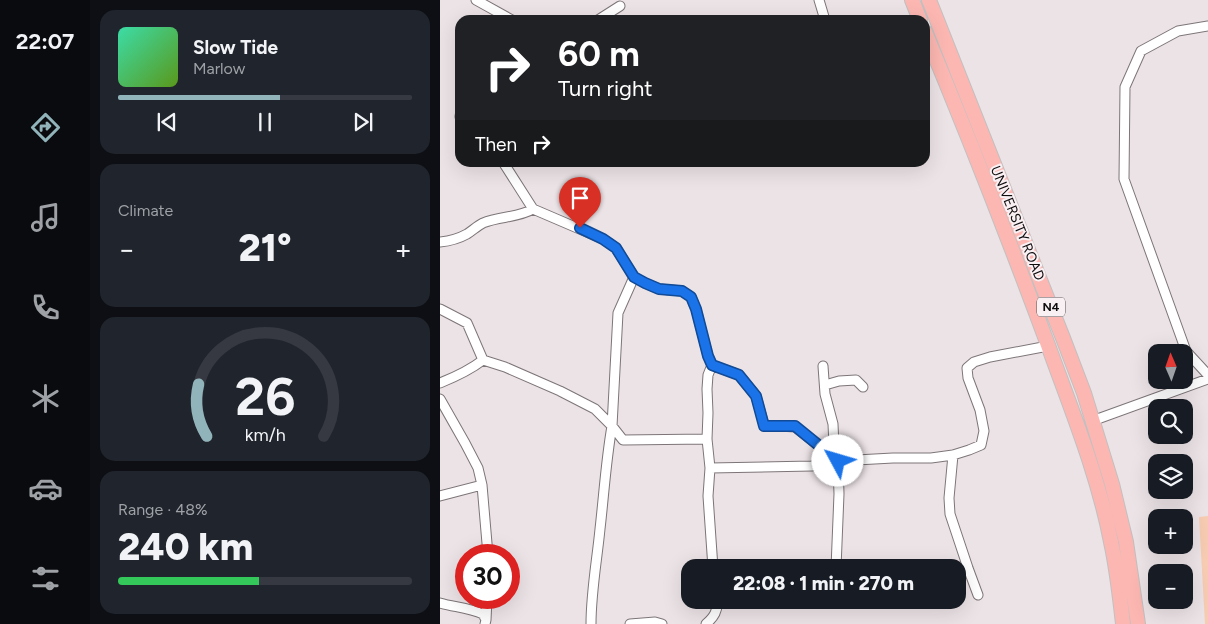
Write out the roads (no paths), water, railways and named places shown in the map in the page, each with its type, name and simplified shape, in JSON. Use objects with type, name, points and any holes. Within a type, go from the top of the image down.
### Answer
[{"type":"highway","points":[[912,0],[918,15]]},
{"type":"highway","name":"UNIVERSITY ROAD","points":[[929,0],[1084,393],[1112,484],[1126,542],[1138,624]]},
{"type":"highway","name":"UNIVERSITY ROAD","points":[[930,44],[1028,289],[1074,412],[1097,486],[1111,541],[1123,624]]},
{"type":"highway","points":[[1028,289],[1042,284]]},
{"type":"street","points":[[476,0],[503,15]]},
{"type":"street","points":[[819,0],[824,15]]},
{"type":"street","points":[[606,15],[620,6]]},
{"type":"street","points":[[1208,26],[1178,31],[1141,51],[1126,87],[1124,179],[1186,351],[1208,375]]},
{"type":"street","points":[[506,167],[533,209],[603,239],[616,248],[634,277],[659,289],[682,291],[691,297],[712,365],[739,375],[756,396],[764,426],[795,426],[838,461]]},
{"type":"street","points":[[440,242],[465,235],[484,223],[524,214],[533,209]]},
{"type":"street","points":[[591,624],[591,603],[612,426],[618,313],[634,277]]},
{"type":"street","points":[[440,309],[467,323],[483,360],[505,367],[560,391],[595,409],[623,440],[707,439]]},
{"type":"street","points":[[710,468],[812,466],[838,461],[931,458],[953,455],[969,450],[981,445],[984,431],[980,410],[968,378],[967,368],[974,362],[990,356],[1048,346]]},
{"type":"street","points":[[440,383],[483,360]]},
{"type":"street","points":[[712,365],[708,375],[707,389],[707,439],[710,468],[708,496],[713,559]]},
{"type":"street","points":[[823,366],[825,394],[833,424],[834,446],[838,461],[839,494],[836,559]]},
{"type":"street","points":[[1092,421],[1208,379]]},
{"type":"street","points":[[825,384],[838,380],[856,380],[863,387]]},
{"type":"street","points":[[440,399],[478,468],[482,485],[487,544]]},
{"type":"street","points":[[953,455],[949,498],[950,514],[978,595]]},
{"type":"street","points":[[440,496],[482,485]]},
{"type":"street","points":[[440,603],[472,609],[483,614],[486,622]]},
{"type":"street","points":[[486,622],[487,609]]},
{"type":"street","points":[[706,624],[714,617],[717,609]]},
{"type":"street","points":[[630,624],[655,622],[662,624]]}]
